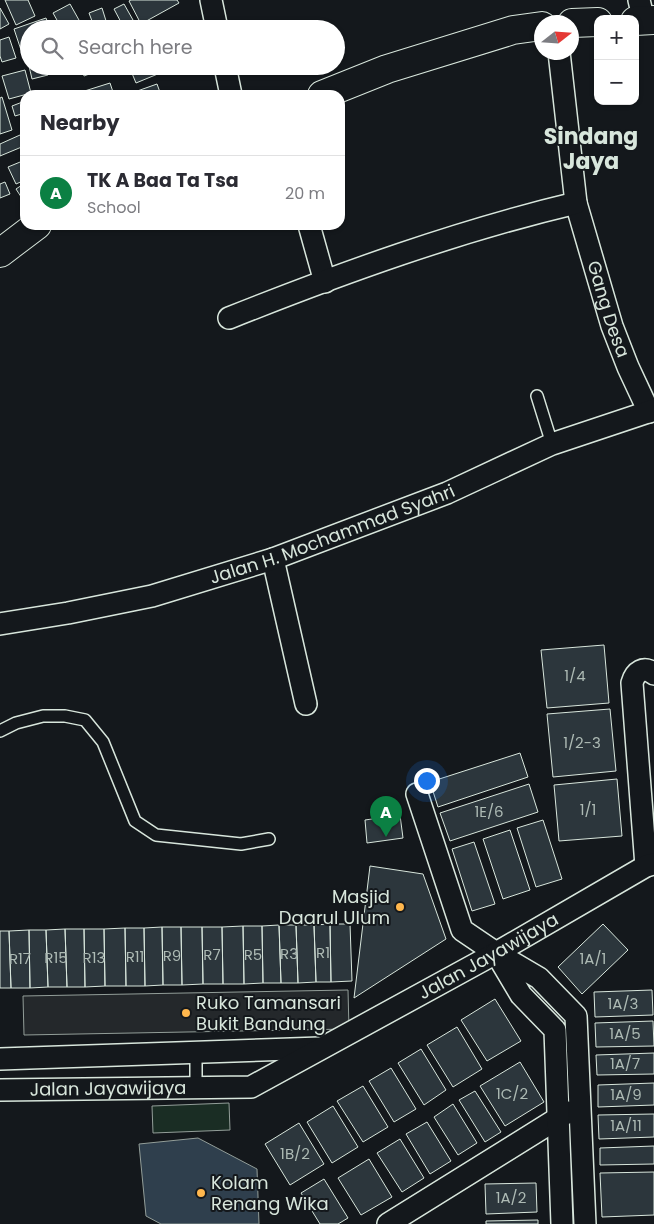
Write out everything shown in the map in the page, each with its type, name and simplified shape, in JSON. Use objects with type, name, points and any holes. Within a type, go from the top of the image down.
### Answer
[{"type":"street","points":[[211,0],[215,20]]},
{"type":"street","points":[[579,23],[594,22]]},
{"type":"street","points":[[334,90],[387,69],[513,30],[534,27]]},
{"type":"street","name":"Gang Desa","points":[[560,60],[576,204],[612,326],[628,367],[651,411]]},
{"type":"street","points":[[227,75],[230,90]]},
{"type":"street","points":[[229,318],[422,248],[502,223],[576,204]]},
{"type":"street","points":[[0,253],[30,230]]},
{"type":"street","points":[[310,230],[325,282]]},
{"type":"street","name":"Jalan H. Mochammad Syahri","points":[[0,624],[68,613],[152,596],[273,559],[447,493],[552,444],[651,411]]},
{"type":"street","points":[[273,559],[306,704]]},
{"type":"street","points":[[650,865],[632,683],[638,672],[644,670],[654,674]]},
{"type":"street","points":[[417,794],[462,930],[496,953],[539,978],[576,1016],[585,1224]]},
{"type":"street","name":"Jalan Jayawijaya","points":[[0,1090],[251,1087],[496,953],[650,865]]},
{"type":"street","points":[[496,953],[521,995],[555,1030],[562,1224]]},
{"type":"street","name":"Jalan Jayawijaya","points":[[0,1059],[324,1048]]},
{"type":"street","points":[[388,1224],[580,1106]]},
{"type":"lane","points":[[537,396],[552,444]]},
{"type":"lane","points":[[0,731],[16,723],[43,716],[65,716],[85,720],[103,742],[135,822],[156,835],[241,844],[270,840]]},
{"type":"lane","points":[[196,1053],[196,1088]]},
{"type":"green space","points":[[229,1103],[230,1130],[153,1133],[152,1106]]},
{"type":"shaded area","name":"Ruko Tamansari Bukit Bandung","points":[[348,990],[349,1029],[24,1035],[23,996]]},
{"type":"water","name":"Kolam Renang Wika","points":[[198,1138],[257,1169],[259,1224],[161,1224],[146,1216],[139,1144]]},
{"type":"building","points":[[5,0],[28,0],[35,16],[27,20],[20,20],[20,23],[16,25]]},
{"type":"building","points":[[177,0],[179,3],[148,20],[139,20],[129,1]]},
{"type":"building","points":[[70,4],[79,20],[57,20],[53,13]]},
{"type":"building","points":[[124,4],[133,20],[120,20],[114,9]]},
{"type":"building","points":[[0,8],[9,24],[0,29]]},
{"type":"building","points":[[102,8],[106,20],[92,20],[89,13]]},
{"type":"building","points":[[20,27],[20,47],[14,29]]},
{"type":"building","points":[[9,37],[16,58],[2,62],[0,40]]},
{"type":"building","points":[[20,71],[20,75],[26,75],[30,90],[20,90],[20,96],[9,99],[2,76]]},
{"type":"building","points":[[31,75],[48,75],[32,79]]},
{"type":"building","points":[[133,75],[155,75],[136,83]]},
{"type":"building","points":[[110,83],[112,90],[88,90]]},
{"type":"building","points":[[157,84],[159,90],[140,90]]},
{"type":"building","points":[[2,97],[12,130],[0,134],[0,98]]},
{"type":"building","points":[[20,103],[20,114],[15,116],[12,106]]},
{"type":"building","points":[[20,135],[20,148],[0,156],[0,144]]},
{"type":"building","points":[[20,162],[20,182],[16,184],[8,167]]},
{"type":"building","points":[[5,182],[10,194],[0,198],[0,184]]},
{"type":"building","points":[[20,186],[20,195],[16,189]]},
{"type":"building","points":[[604,645],[609,703],[547,708],[541,650]]},
{"type":"building","points":[[610,709],[616,771],[553,777],[547,714]]},
{"type":"building","points":[[520,753],[528,777],[438,807],[430,782]]},
{"type":"building","points":[[617,779],[622,836],[559,841],[554,785]]},
{"type":"building","points":[[529,784],[538,812],[450,841],[440,813]]},
{"type":"building","points":[[400,815],[403,838],[367,843],[365,820]]},
{"type":"building","points":[[543,820],[562,879],[536,887],[517,828]]},
{"type":"building","points":[[510,830],[530,890],[503,899],[483,839]]},
{"type":"building","points":[[474,842],[495,904],[472,911],[452,849]]},
{"type":"building","name":"Masjid Daarul Ulum","points":[[370,866],[423,874],[446,939],[354,998]]},
{"type":"building","points":[[330,924],[350,924],[352,981],[331,982]]},
{"type":"building","points":[[330,924],[331,982],[316,982],[314,925]]},
{"type":"building","points":[[603,924],[628,950],[582,994],[558,967]]},
{"type":"building","points":[[279,925],[296,925],[298,983],[281,983]]},
{"type":"building","points":[[279,925],[281,983],[263,983],[262,926]]},
{"type":"building","points":[[296,925],[314,925],[316,982],[298,983]]},
{"type":"building","points":[[243,926],[262,926],[263,983],[244,984]]},
{"type":"building","points":[[243,926],[244,984],[223,984],[222,927]]},
{"type":"building","points":[[162,927],[181,927],[182,985],[163,985]]},
{"type":"building","points":[[162,927],[163,985],[145,986],[144,928]]},
{"type":"building","points":[[181,927],[202,927],[203,984],[182,985]]},
{"type":"building","points":[[202,927],[222,927],[223,984],[203,984]]},
{"type":"building","points":[[125,928],[144,928],[145,986],[126,986]]},
{"type":"building","points":[[125,928],[126,986],[105,986],[104,929]]},
{"type":"building","points":[[65,929],[84,929],[85,987],[67,987]]},
{"type":"building","points":[[65,929],[67,987],[48,987],[46,930]]},
{"type":"building","points":[[84,929],[104,929],[105,986],[85,987]]},
{"type":"building","points":[[29,930],[46,930],[48,987],[30,988]]},
{"type":"building","points":[[29,930],[30,988],[11,988],[9,931]]},
{"type":"building","points":[[0,931],[9,931],[11,988],[0,988]]},
{"type":"building","points":[[652,990],[653,1015],[595,1017],[594,992]]},
{"type":"building","points":[[495,999],[521,1041],[487,1061],[461,1020]]},
{"type":"building","points":[[653,1021],[654,1046],[596,1047],[595,1023]]},
{"type":"building","points":[[457,1027],[482,1069],[453,1087],[427,1045]]},
{"type":"building","points":[[421,1049],[446,1090],[424,1105],[398,1063]]},
{"type":"building","points":[[654,1053],[654,1074],[597,1075],[596,1055]]},
{"type":"building","points":[[520,1062],[544,1102],[505,1126],[480,1086]]},
{"type":"building","points":[[391,1068],[416,1109],[394,1122],[369,1081]]},
{"type":"building","points":[[654,1083],[654,1105],[598,1107],[598,1085]]},
{"type":"building","points":[[363,1086],[388,1127],[363,1142],[337,1101]]},
{"type":"building","points":[[475,1091],[501,1132],[485,1142],[459,1100]]},
{"type":"building","points":[[453,1104],[477,1143],[458,1155],[434,1117]]},
{"type":"building","points":[[333,1106],[358,1147],[332,1163],[307,1122]]},
{"type":"building","points":[[654,1114],[654,1137],[599,1139],[598,1115]]},
{"type":"building","points":[[427,1122],[451,1161],[430,1174],[406,1134]]},
{"type":"building","points":[[299,1123],[324,1164],[290,1185],[265,1144]]},
{"type":"building","points":[[400,1139],[424,1178],[402,1192],[377,1153]]},
{"type":"building","points":[[654,1146],[654,1164],[600,1165],[600,1148]]},
{"type":"building","points":[[369,1159],[392,1197],[361,1215],[338,1178]]},
{"type":"building","points":[[654,1172],[654,1215],[602,1217],[600,1173]]},
{"type":"building","points":[[324,1179],[348,1218],[338,1224],[320,1224],[301,1193]]},
{"type":"building","points":[[536,1183],[537,1212],[486,1214],[485,1184]]},
{"type":"building","points":[[538,1220],[538,1224],[486,1224],[486,1221]]},
{"type":"place","name":"TK A Baa Ta Tsa","points":[[386,837]]},
{"type":"place","name":"Masjid Daarul Ulum","points":[[400,907]]},
{"type":"place","name":"Ruko Tamansari Bukit Bandung","points":[[186,1013]]},
{"type":"place","name":"Kolam Renang Wika","points":[[201,1193]]},
{"type":"district","name":"Sindang Jaya","points":[[591,148]]}]
